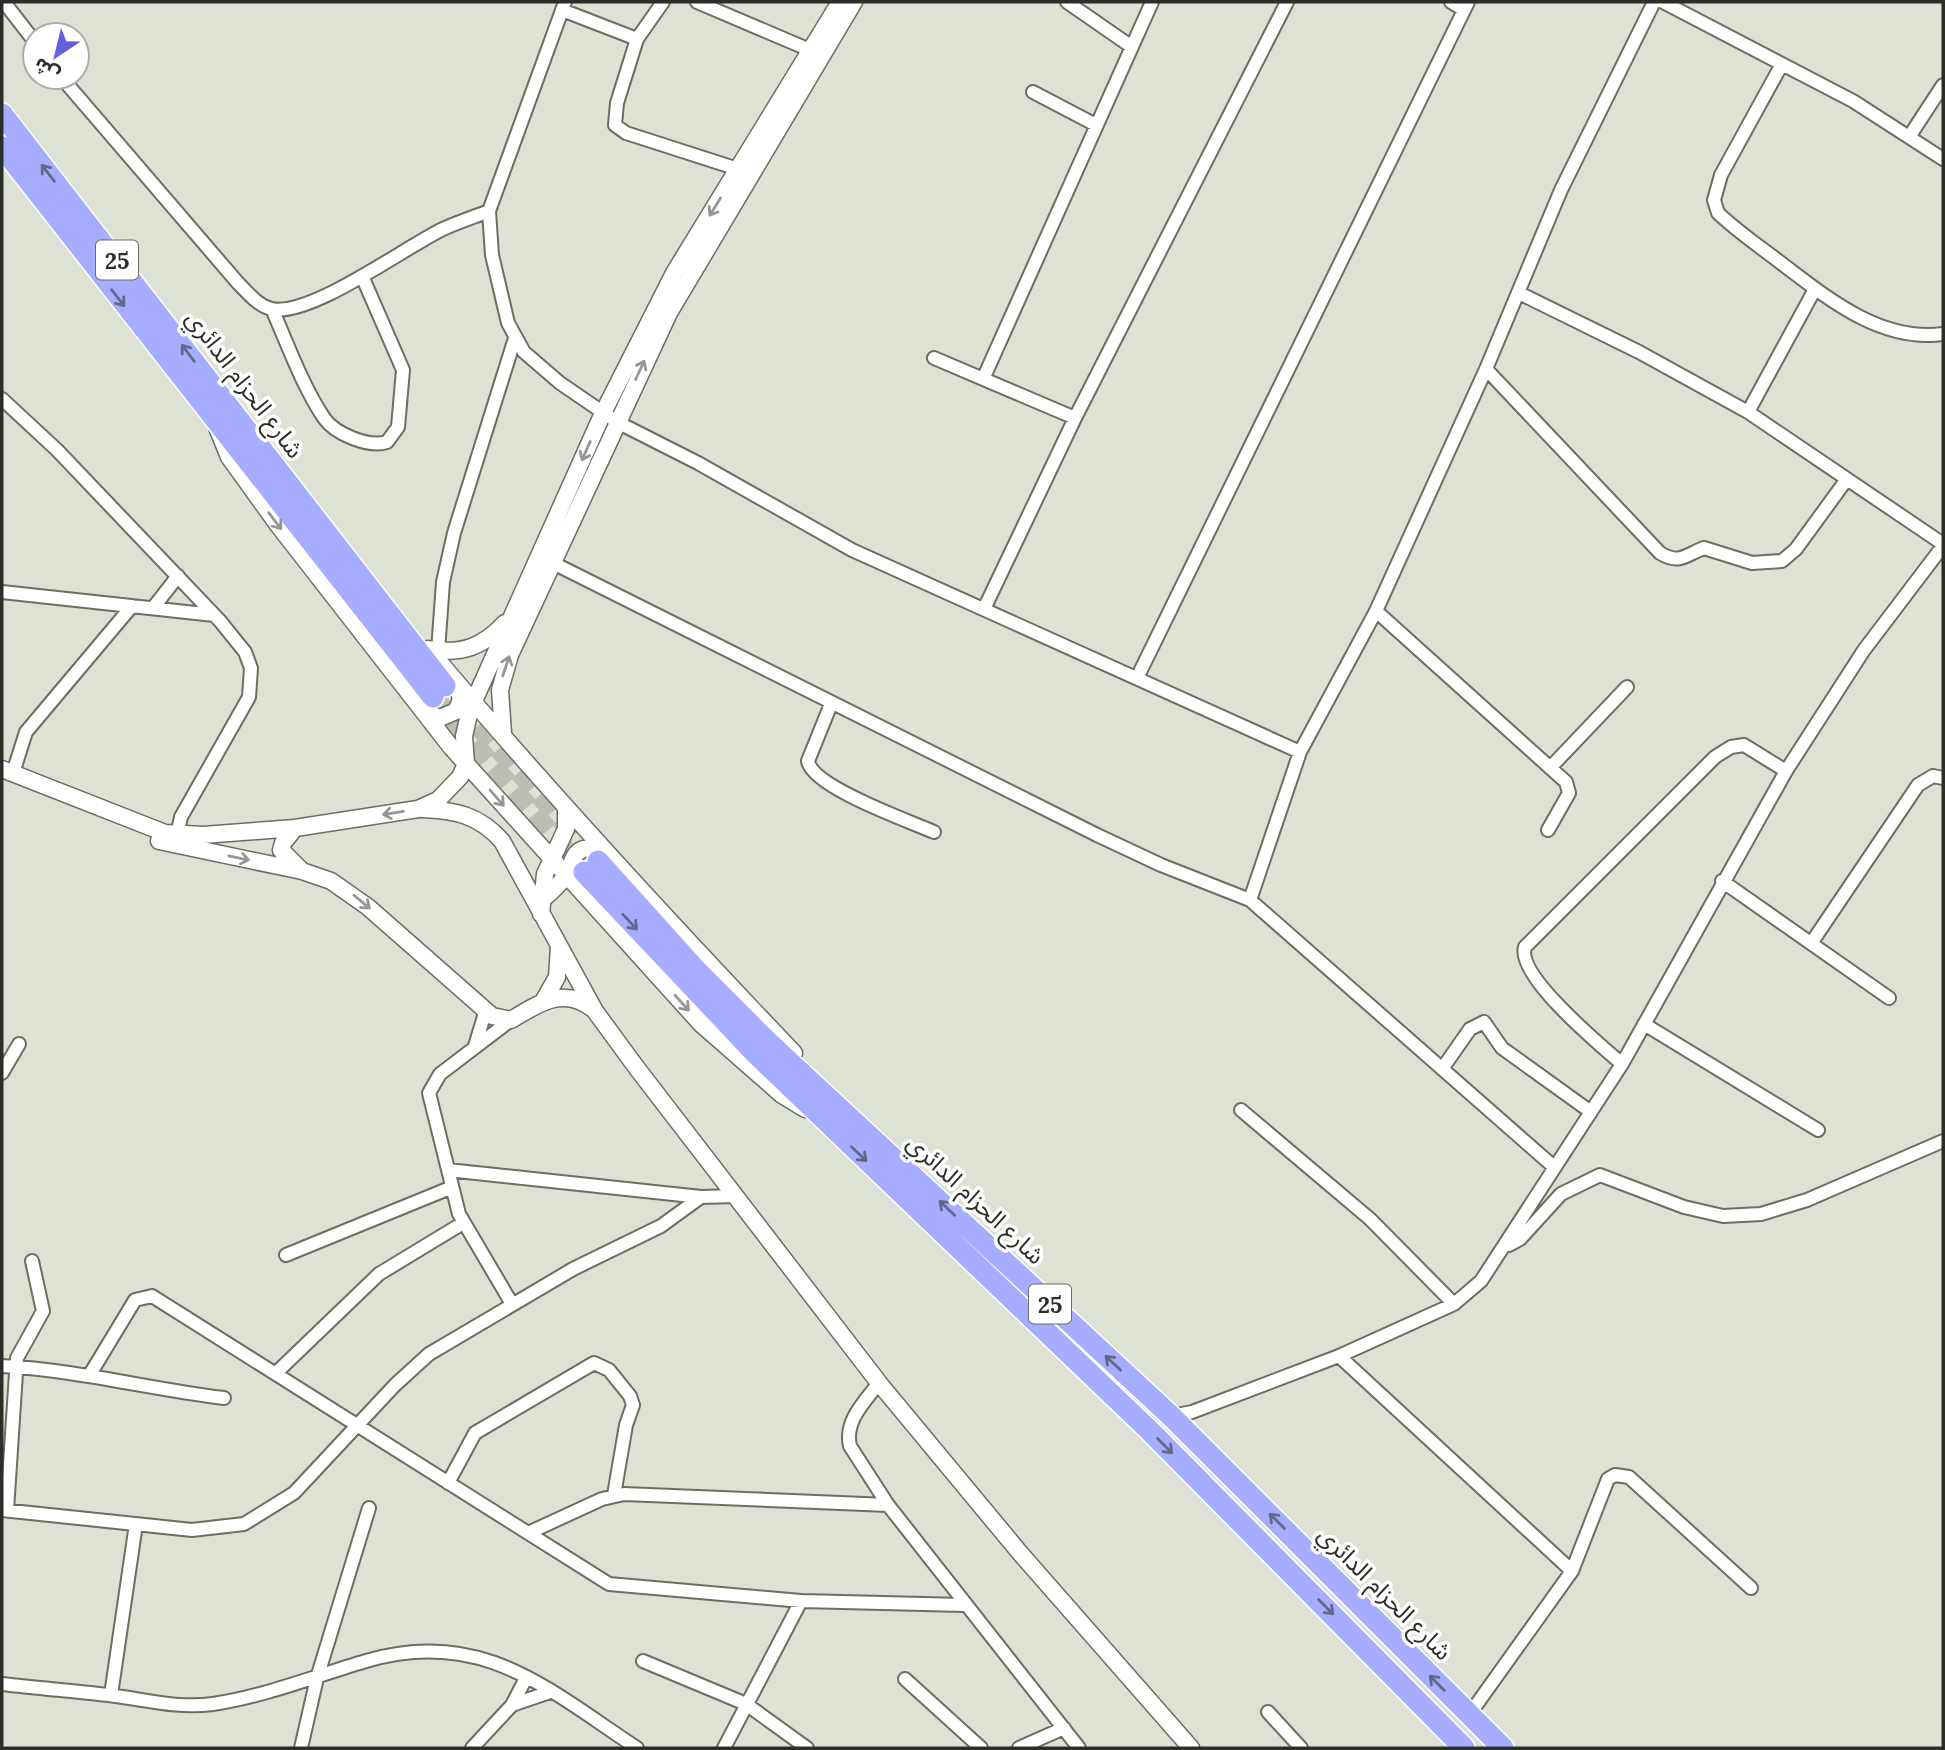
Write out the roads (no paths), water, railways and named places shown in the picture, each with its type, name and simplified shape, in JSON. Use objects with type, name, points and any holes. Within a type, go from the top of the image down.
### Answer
[{"type":"highway","name":"شارع الحزام الدائري","points":[[2,114],[221,415]]},
{"type":"highway","name":"شارع الحزام الدائري","points":[[2,147],[221,415],[440,694]]},
{"type":"highway","name":"شارع الحزام الدائري","points":[[588,865],[831,1098],[1171,1416],[1503,1748]]},
{"type":"highway","name":"شارع الحزام الدائري","points":[[588,865],[693,991],[822,1119],[1150,1431],[1464,1748]]},
{"type":"street","points":[[4,2],[21,24]]},
{"type":"street","points":[[663,2],[637,39],[617,103],[615,124],[626,133],[738,169]]},
{"type":"street","points":[[697,2],[810,50]]},
{"type":"street","points":[[503,733],[499,706],[503,674],[535,581],[674,273],[840,2]]},
{"type":"street","points":[[176,840],[295,828],[418,808],[438,800],[453,785],[466,764],[465,728],[474,701],[513,614],[551,562],[610,417],[688,279],[854,2]]},
{"type":"street","points":[[1067,2],[1132,47]]},
{"type":"street","points":[[984,377],[1152,2]]},
{"type":"street","points":[[984,609],[1075,418],[1287,2]]},
{"type":"street","points":[[1137,678],[1466,6],[1451,2]]},
{"type":"street","points":[[1250,900],[1300,752],[1376,611],[1486,369],[1561,190],[1654,2]]},
{"type":"street","points":[[1663,2],[1853,101],[1943,159]]},
{"type":"street","points":[[637,39],[564,6],[489,211],[492,255],[508,323],[515,338],[539,367],[610,417],[852,550],[1300,752]]},
{"type":"street","points":[[1782,64],[1721,175],[1714,200],[1718,213],[1732,227],[1815,289],[1878,326],[1924,337],[1943,334]]},
{"type":"street","points":[[1909,137],[1943,85]]},
{"type":"street","points":[[73,91],[238,283],[251,297],[272,309],[328,423],[355,438],[375,443],[387,442],[398,427],[403,370],[362,275]]},
{"type":"street","points":[[1033,92],[1096,125]]},
{"type":"street","points":[[272,309],[300,306],[443,229],[489,211]]},
{"type":"street","points":[[1748,412],[1815,289]]},
{"type":"street","points":[[1171,1416],[1192,1412],[1339,1356],[1454,1304],[1481,1281],[1506,1247],[1554,1167],[1622,1064],[1722,881],[1786,771],[1864,650],[1943,545],[1748,412],[1639,352],[1519,293]]},
{"type":"street","points":[[453,785],[452,747],[433,650],[454,533],[515,338]]},
{"type":"street","points":[[934,358],[1075,418]]},
{"type":"street","points":[[1486,369],[1660,553],[1670,559],[1682,560],[1704,548],[1752,563],[1782,561],[1796,550],[1847,480]]},
{"type":"street","points":[[2,399],[38,430],[178,576],[245,652],[251,668],[250,690],[243,710],[181,817],[176,840]]},
{"type":"street","points":[[221,415],[274,450],[433,650]]},
{"type":"street","points":[[221,415],[235,467],[440,694],[474,701],[503,733],[566,811],[588,865]]},
{"type":"street","points":[[551,562],[831,704],[1161,865],[1250,900],[1554,1167]]},
{"type":"street","points":[[153,608],[178,576]]},
{"type":"street","points":[[2,592],[214,615]]},
{"type":"street","points":[[132,606],[26,732],[5,773],[138,834],[176,840],[302,871],[348,890],[485,1013],[511,1020]]},
{"type":"street","points":[[1376,611],[1566,782],[1569,793],[1548,830]]},
{"type":"street","points":[[433,650],[462,650],[482,644],[513,614]]},
{"type":"street","points":[[1550,768],[1626,687]]},
{"type":"street","points":[[831,704],[808,761],[813,773],[839,790],[934,832]]},
{"type":"street","points":[[1622,1064],[1545,989],[1524,960],[1525,947],[1715,757],[1731,747],[1744,745],[1786,771]]},
{"type":"street","points":[[452,747],[551,859],[588,865]]},
{"type":"street","points":[[1812,942],[1912,792],[1925,779],[1943,778]]},
{"type":"street","points":[[418,808],[467,814],[491,828],[502,841],[595,1011],[879,1382],[1020,1553],[1191,1748]]},
{"type":"street","points":[[541,914],[543,882],[566,829],[566,811]]},
{"type":"street","points":[[295,828],[281,850],[302,871]]},
{"type":"street","points":[[544,898],[588,865]]},
{"type":"street","points":[[1722,881],[1889,998]]},
{"type":"street","points":[[512,1304],[463,1223],[450,1188],[429,1093],[440,1074],[511,1020],[544,1000],[557,977],[558,944]]},
{"type":"street","points":[[544,1000],[577,999],[595,1011]]},
{"type":"street","points":[[475,1046],[485,1013]]},
{"type":"street","points":[[1442,1069],[1471,1029],[1484,1021],[1502,1048],[1591,1112]]},
{"type":"street","points":[[1644,1024],[1818,1130]]},
{"type":"street","points":[[2,1073],[19,1044]]},
{"type":"street","points":[[1241,1110],[1370,1219],[1454,1304]]},
{"type":"street","points":[[1506,1247],[1520,1239],[1560,1194],[1600,1175],[1684,1207],[1723,1216],[1761,1214],[1807,1200],[1943,1141]]},
{"type":"street","points":[[448,1170],[701,1197],[736,1196]]},
{"type":"street","points":[[286,1255],[450,1188]]},
{"type":"street","points":[[32,1261],[43,1311],[18,1358],[4,1510],[191,1530],[244,1524],[294,1493],[415,1364],[573,1269],[661,1226],[701,1197]]},
{"type":"street","points":[[276,1373],[379,1275],[463,1223]]},
{"type":"street","points":[[89,1376],[135,1300],[145,1296],[160,1299],[609,1584],[801,1601],[964,1605]]},
{"type":"street","points":[[1339,1356],[1572,1570]]},
{"type":"street","points":[[448,1483],[475,1433],[594,1363],[609,1370],[630,1396],[633,1405],[626,1425],[614,1495]]},
{"type":"street","points":[[2,1366],[89,1376],[129,1385],[224,1398]]},
{"type":"street","points":[[879,1382],[854,1416],[848,1440],[888,1505],[1079,1748]]},
{"type":"street","points":[[1469,1715],[1572,1570],[1608,1479],[1621,1474],[1629,1477],[1751,1588]]},
{"type":"street","points":[[528,1534],[614,1495],[888,1505]]},
{"type":"street","points":[[301,1748],[317,1678],[369,1508]]},
{"type":"street","points":[[111,1695],[136,1524]]},
{"type":"street","points":[[724,1748],[801,1601]]},
{"type":"street","points":[[2,1684],[111,1695],[169,1706],[211,1704],[258,1695],[401,1653],[438,1651],[490,1659],[550,1692],[637,1748]]},
{"type":"street","points":[[643,1661],[746,1704],[807,1748]]},
{"type":"street","points":[[472,1748],[512,1705],[526,1678]]},
{"type":"street","points":[[905,1679],[981,1748]]},
{"type":"street","points":[[512,1705],[550,1692]]},
{"type":"street","points":[[1268,1712],[1301,1748]]},
{"type":"street","points":[[1019,1748],[1064,1728]]},
{"type":"tunnel","points":[[433,697],[584,872]]},
{"type":"tunnel","points":[[458,702],[598,861]]}]
